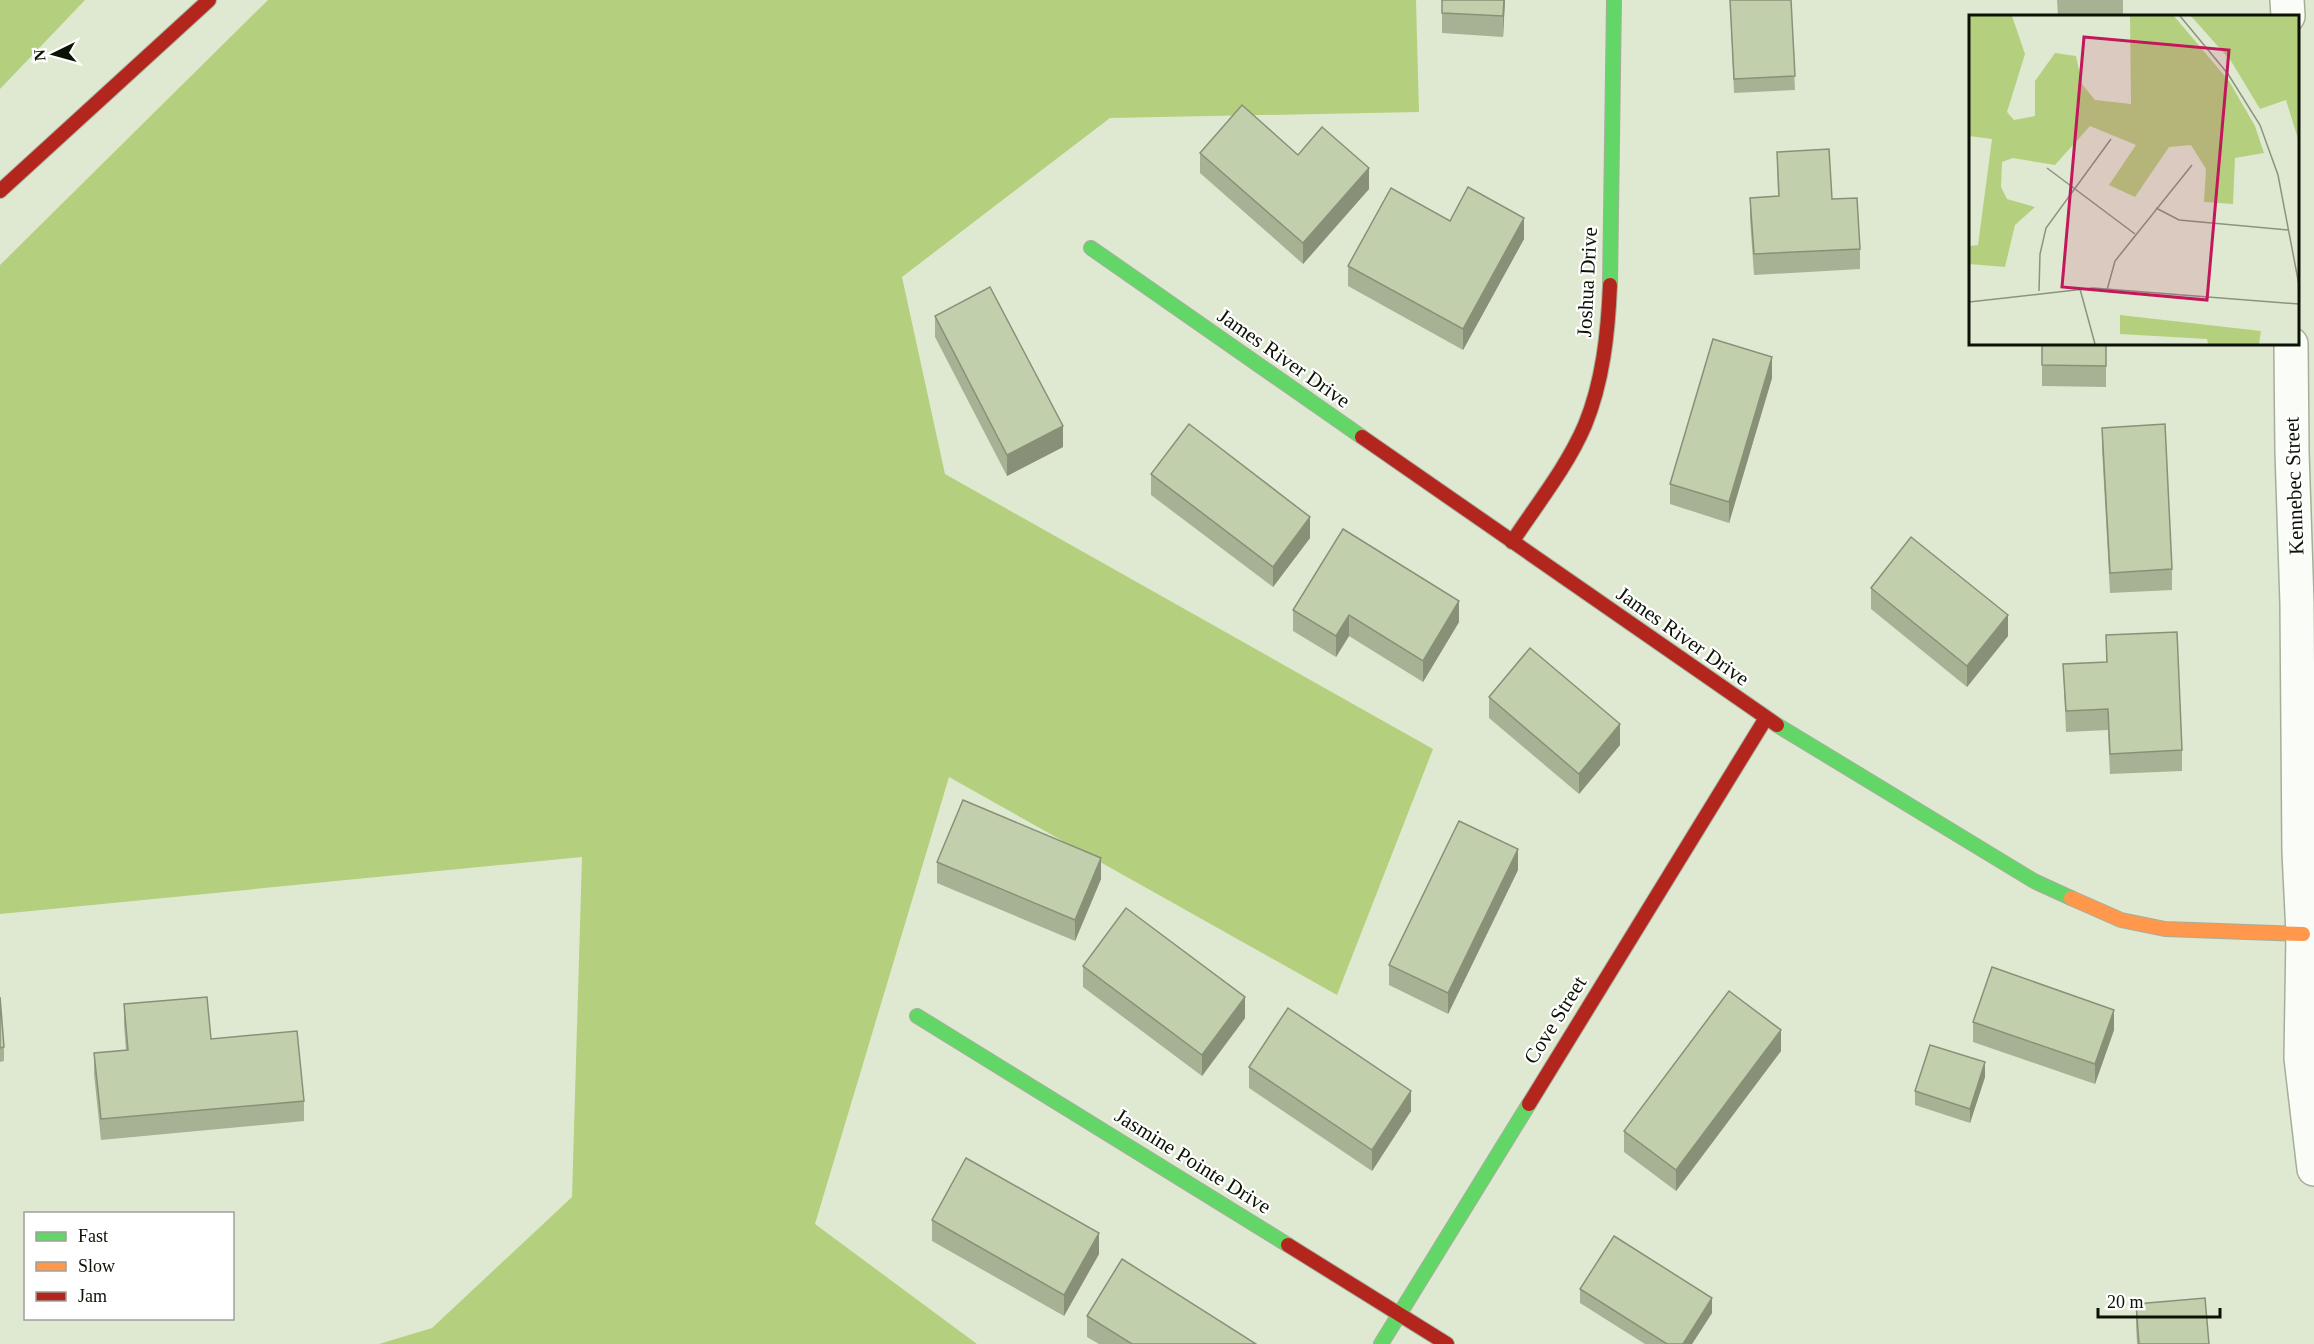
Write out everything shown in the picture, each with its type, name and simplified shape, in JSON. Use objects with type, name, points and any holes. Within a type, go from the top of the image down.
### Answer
[{"type":"street","points":[[0,191],[209,0]]},
{"type":"street","name":"Joshua Drive","points":[[1512,542],[1573,448],[1590,411],[1603,369],[1609,310],[1615,80],[1614,0]]},
{"type":"street","points":[[2287,0],[2288,15]]},
{"type":"street","name":"James River Drive","points":[[1091,248],[1766,718],[2034,881],[2121,920],[2165,929],[2303,934]]},
{"type":"street","name":"Kennebec Street","points":[[2291,345],[2297,604],[2299,852],[2303,934],[2301,1058],[2314,1169]]},
{"type":"street","name":"Cove Street","points":[[1381,1344],[1766,718]]},
{"type":"street","name":"Jasmine Pointe Drive","points":[[917,1016],[1447,1344]]},
{"type":"green space","points":[[0,0],[85,0],[0,89]]},
{"type":"green space","points":[[268,0],[1416,0],[1419,112],[1110,118],[902,277],[945,474],[1433,749],[1337,995],[949,777],[815,1224],[977,1344],[379,1344],[432,1328],[572,1197],[582,857],[0,914],[0,265]]},
{"type":"building","points":[[1442,0],[1504,0],[1503,16],[1442,13]]},
{"type":"building","points":[[1730,0],[1791,0],[1795,76],[1734,79]]},
{"type":"building","points":[[1242,105],[1298,155],[1322,127],[1369,168],[1303,243],[1200,153]]},
{"type":"building","points":[[1829,149],[1832,199],[1857,198],[1860,249],[1754,254],[1750,198],[1779,196],[1777,152]]},
{"type":"building","points":[[1468,187],[1524,218],[1463,329],[1348,266],[1391,188],[1450,221]]},
{"type":"building","points":[[990,287],[1063,426],[1007,455],[935,316]]},
{"type":"building","points":[[1713,339],[1772,357],[1729,502],[1670,484]]},
{"type":"building","points":[[2042,345],[2106,345],[2106,366],[2042,365]]},
{"type":"building","points":[[1189,424],[1310,517],[1273,567],[1151,474]]},
{"type":"building","points":[[2165,424],[2172,569],[2110,573],[2102,428]]},
{"type":"building","points":[[1343,529],[1459,601],[1423,661],[1349,615],[1336,636],[1293,610]]},
{"type":"building","points":[[1911,537],[2008,615],[1967,666],[1871,588]]},
{"type":"building","points":[[2177,632],[2182,750],[2110,754],[2108,709],[2066,711],[2063,664],[2107,662],[2106,635]]},
{"type":"building","points":[[1530,648],[1620,724],[1579,774],[1489,697]]},
{"type":"building","points":[[963,800],[1101,858],[1075,920],[937,862]]},
{"type":"building","points":[[1459,821],[1518,849],[1448,993],[1389,965]]},
{"type":"building","points":[[1126,908],[1245,997],[1202,1055],[1083,966]]},
{"type":"building","points":[[1992,967],[2114,1010],[2095,1064],[1973,1022]]},
{"type":"building","points":[[1729,991],[1781,1030],[1676,1170],[1624,1131]]},
{"type":"building","points":[[0,997],[4,1047],[0,1048]]},
{"type":"building","points":[[207,997],[211,1039],[297,1031],[304,1101],[101,1119],[94,1053],[128,1050],[124,1004]]},
{"type":"building","points":[[1288,1008],[1411,1091],[1372,1150],[1249,1067]]},
{"type":"building","points":[[1930,1045],[1985,1062],[1970,1109],[1915,1091]]},
{"type":"building","points":[[966,1158],[1099,1233],[1064,1295],[932,1220]]},
{"type":"building","points":[[1614,1236],[1712,1298],[1683,1344],[1667,1344],[1580,1289]]},
{"type":"building","points":[[1122,1259],[1256,1344],[1132,1344],[1087,1316]]},
{"type":"building","points":[[2205,1298],[2209,1344],[2139,1344],[2136,1304]]},
{"type":"traffic: fast","points":[[1610,285],[1614,0]]},
{"type":"traffic: fast","points":[[1091,248],[1362,437]]},
{"type":"traffic: fast","points":[[1777,725],[2034,881],[2071,898]]},
{"type":"traffic: fast","points":[[917,1016],[1288,1245]]},
{"type":"traffic: fast","points":[[1381,1344],[1529,1104]]},
{"type":"traffic: slow","points":[[2071,898],[2121,920],[2165,929],[2303,934]]},
{"type":"traffic: jam","points":[[0,191],[209,0]]},
{"type":"traffic: jam","points":[[1512,542],[1561,470],[1585,425],[1604,356],[1610,285]]},
{"type":"traffic: jam","points":[[1362,437],[1777,725]]},
{"type":"traffic: jam","points":[[1529,1104],[1766,718]]},
{"type":"traffic: jam","points":[[1288,1245],[1447,1344]]}]
